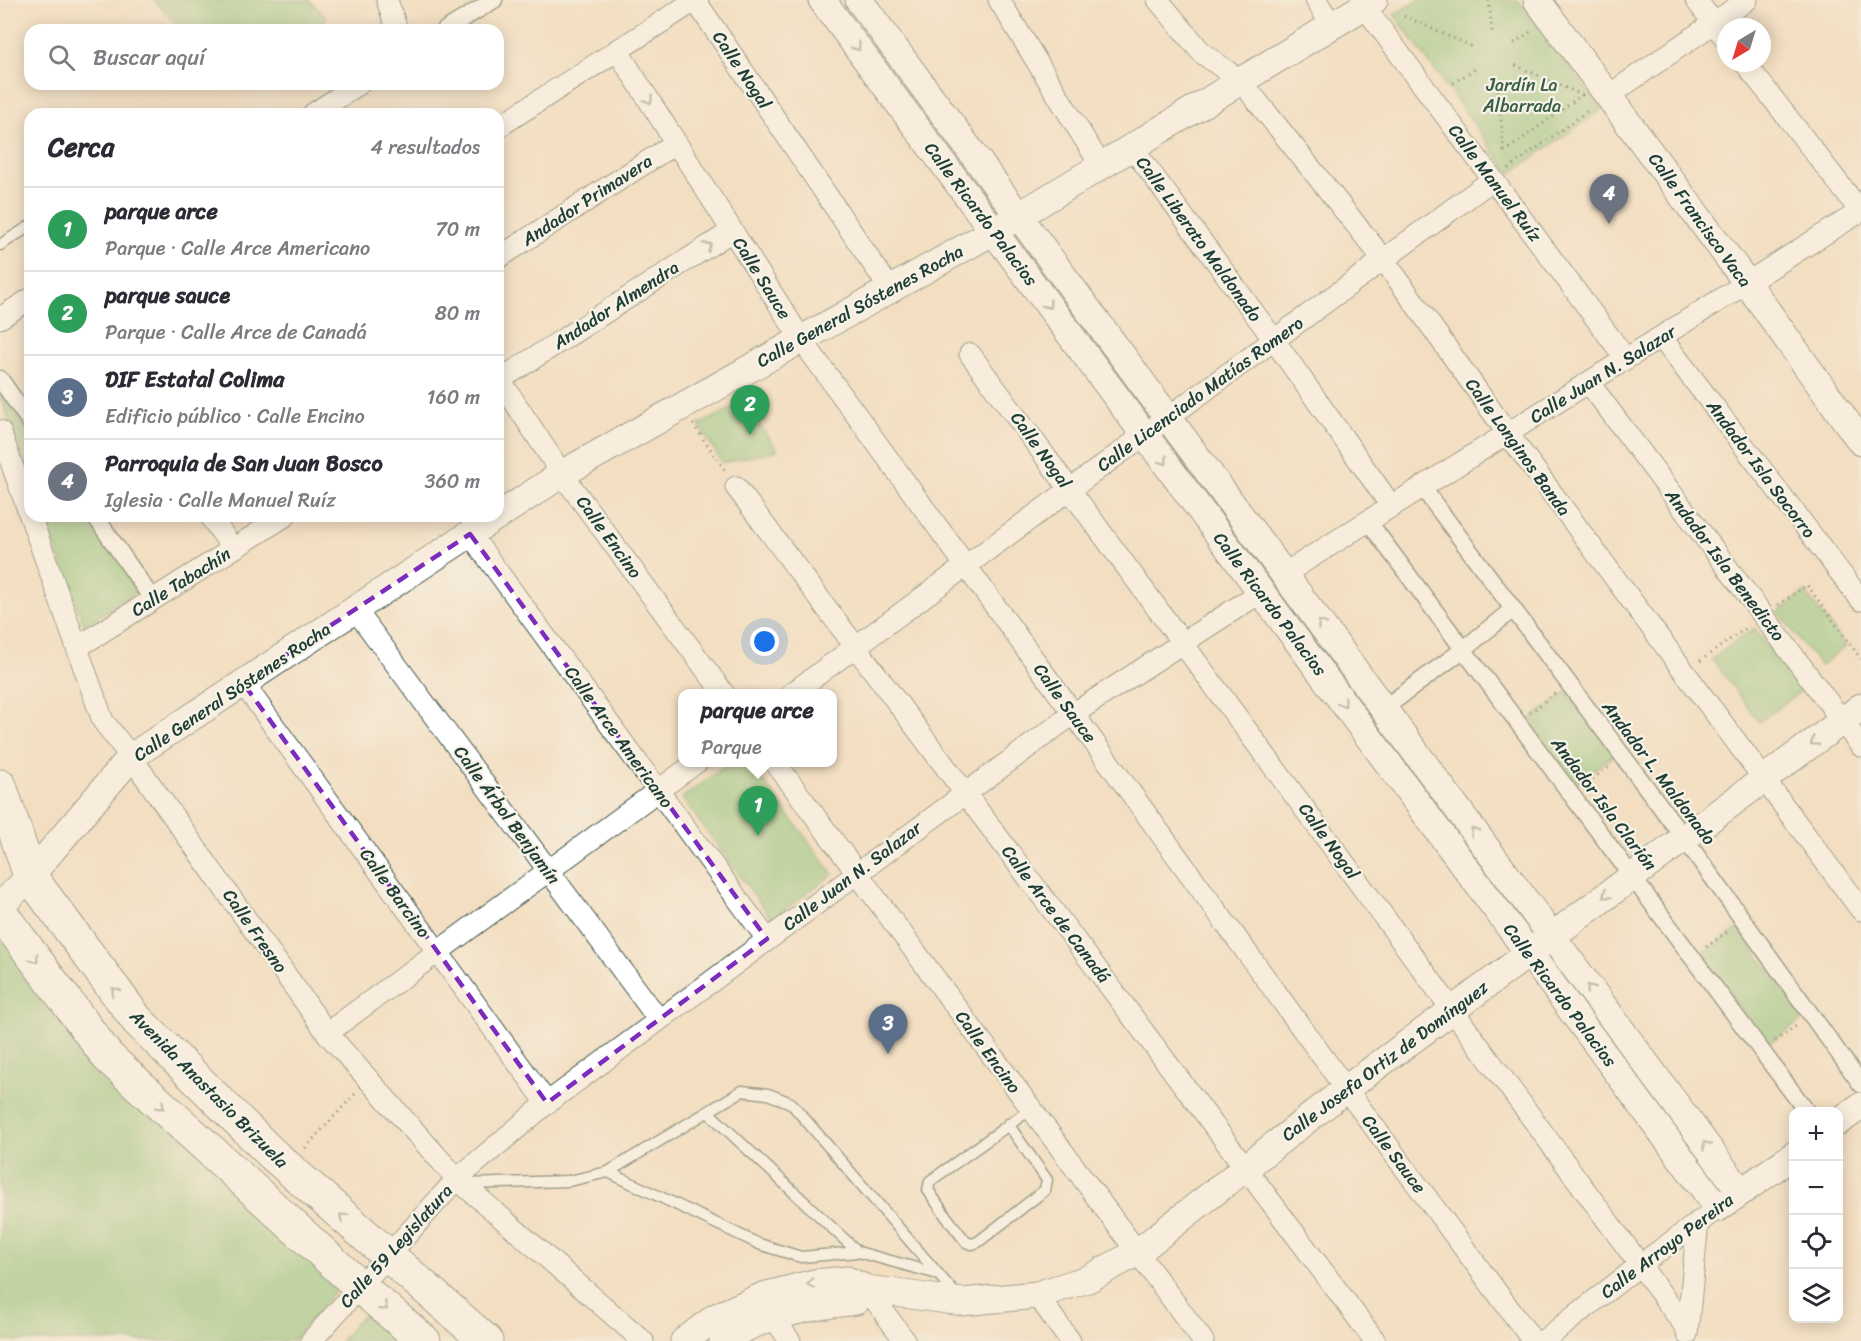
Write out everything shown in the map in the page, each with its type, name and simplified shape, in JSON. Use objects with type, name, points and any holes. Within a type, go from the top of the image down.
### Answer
[{"type":"main road","name":"Avenida Anastasio Brizuela","points":[[0,786],[30,876],[137,1020],[287,1167],[386,1256],[486,1341]]},
{"type":"main road","points":[[0,912],[108,1057],[359,1286],[424,1341]]},
{"type":"street","points":[[387,0],[395,24]]},
{"type":"street","points":[[455,24],[494,0]]},
{"type":"street","points":[[504,123],[695,0]]},
{"type":"street","name":"Calle Nogal","points":[[695,0],[890,289]]},
{"type":"street","name":"Calle Ricardo Palacios","points":[[822,0],[1528,952],[1708,1215]]},
{"type":"street","name":"Calle Ricardo Palacios","points":[[859,0],[1741,1191]]},
{"type":"street","points":[[999,0],[1101,166]]},
{"type":"street","name":"Calle Longinos Banda","points":[[1158,0],[1202,53],[1241,81],[1384,260],[1508,434],[1861,910]]},
{"type":"street","points":[[1316,0],[1332,26]]},
{"type":"street","name":"Calle Francisco Vaca","points":[[1537,0],[1747,283],[1861,442]]},
{"type":"street","points":[[1696,0],[1717,27]]},
{"type":"street","points":[[1731,18],[1747,0]]},
{"type":"street","name":"Calle General Sóstenes Rocha","points":[[504,512],[562,474],[994,231],[1369,3]]},
{"type":"street","name":"Calle Manuel Ruíz","points":[[1369,3],[1492,180],[1626,359]]},
{"type":"street","points":[[1608,96],[1717,33]]},
{"type":"street","name":"Calle Sauce","points":[[617,50],[801,339],[1346,1089],[1533,1341]]},
{"type":"street","points":[[1752,72],[1861,212]]},
{"type":"street","points":[[325,108],[350,90]]},
{"type":"street","name":"Andador Primavera","points":[[504,254],[676,143]]},
{"type":"street","name":"Calle Liberato Maldonado","points":[[1132,147],[1274,340],[1392,507]]},
{"type":"street","name":"Calle Licenciado Matías Romero","points":[[796,689],[1492,180]]},
{"type":"street","name":"Calle Juan N. Salazar","points":[[1284,574],[1861,212]]},
{"type":"street","name":"Andador Almendra","points":[[504,376],[732,231]]},
{"type":"street","points":[[0,318],[24,302]]},
{"type":"street","name":"Andador Isla Socorro","points":[[1661,337],[1861,600]]},
{"type":"street","name":"Calle Nogal","points":[[970,354],[1640,1265],[1688,1335]]},
{"type":"street","points":[[0,379],[24,413]]},
{"type":"street","name":"Andador Isla Benedicto","points":[[1589,383],[1851,714],[1861,746]]},
{"type":"street","name":"Calle Encino","points":[[504,387],[562,474],[721,689]]},
{"type":"street","name":"Calle Fresno","points":[[0,431],[8,481],[24,519]]},
{"type":"street","name":"Calle Arce de Canadá","points":[[736,487],[1375,1341]]},
{"type":"street","name":"Andador L. Maldonado","points":[[1422,487],[1684,837],[1861,1084]]},
{"type":"street","name":"Calle Fresno","points":[[25,522],[78,647],[103,721],[327,1033],[460,1182],[643,1341]]},
{"type":"street","points":[[99,522],[153,600]]},
{"type":"street","points":[[214,522],[233,549]]},
{"type":"street","name":"Calle Tabachín","points":[[78,647],[276,522]]},
{"type":"street","name":"Calle General Sóstenes Rocha","points":[[0,907],[30,876],[131,757],[489,522]]},
{"type":"street","name":"Andador Isla Clarión","points":[[1368,522],[1633,875],[1803,1107]]},
{"type":"street","name":"Calle Arce Americano","points":[[470,534],[767,939]]},
{"type":"street","name":"Calle Juan N. Salazar","points":[[460,1182],[547,1103],[965,792],[1073,714],[1261,592]]},
{"type":"street","name":"Calle Árbol Benjamín","points":[[355,609],[659,1020]]},
{"type":"street","points":[[1383,709],[1464,649],[1513,609]]},
{"type":"street","name":"Calle Barcino","points":[[243,683],[547,1103]]},
{"type":"street","name":"Calle Josefa Ortiz de Domínguez","points":[[684,1341],[716,1317],[763,1296],[814,1282],[847,1280],[867,1289],[962,1302],[1037,1295],[1088,1279],[1138,1252],[1346,1089],[1851,714]]},
{"type":"street","points":[[327,1033],[690,767]]},
{"type":"street","name":"Calle Encino","points":[[779,767],[1203,1341]]},
{"type":"street","points":[[1843,1119],[1861,1106]]},
{"type":"street","name":"Calle Arroyo Pereira","points":[[1543,1341],[1640,1265],[1789,1158]]},
{"type":"street","name":"Calle 59 Legislatura","points":[[311,1341],[386,1256],[460,1182]]},
{"type":"street","points":[[1688,1335],[1708,1215]]},
{"type":"street","points":[[723,1341],[733,1334],[774,1318],[818,1305],[856,1301],[867,1289],[905,1341]]},
{"type":"street","points":[[1037,1295],[1070,1341]]},
{"type":"street","points":[[774,1318],[790,1341]]},
{"type":"lane","points":[[0,245],[24,230]]},
{"type":"lane","points":[[460,1182],[569,1181],[608,1172],[742,1091],[768,1095],[790,1103],[962,1302]]},
{"type":"lane","points":[[1008,1124],[1047,1180],[1047,1185],[1045,1190],[978,1242],[972,1244],[966,1242],[945,1215],[928,1190],[928,1185],[930,1181],[1008,1124],[1031,1109]]},
{"type":"lane","points":[[708,1112],[858,1252]]},
{"type":"lane","points":[[608,1172],[759,1244],[780,1251],[801,1257],[858,1252],[938,1274]]},
{"type":"path","points":[[1489,0],[1492,32]]},
{"type":"path","points":[[1404,16],[1473,46]]},
{"type":"path","points":[[1514,43],[1532,31]]},
{"type":"path","points":[[1497,78],[1504,152],[1582,95],[1515,65]]},
{"type":"path","points":[[1453,83],[1475,69]]},
{"type":"path","points":[[1492,180],[1608,96]]},
{"type":"path","points":[[682,406],[736,487]]},
{"type":"path","points":[[1519,722],[1568,683]]},
{"type":"path","points":[[1572,794],[1623,756]]},
{"type":"path","points":[[1693,957],[1744,921]]},
{"type":"path","points":[[1762,1051],[1811,1015]]},
{"type":"path","points":[[287,1167],[368,1079]]},
{"type":"highlighted area","points":[[470,534],[767,939],[547,1103],[243,683]]},
{"type":"green space","points":[[154,0],[309,0],[327,18],[318,24],[176,24]]},
{"type":"green space","name":"Jardín La Albarrada","points":[[1419,0],[1518,0],[1602,109],[1510,174],[1394,14]]},
{"type":"green space","points":[[0,391],[24,425],[24,462]]},
{"type":"green space","points":[[742,403],[778,450],[722,463],[699,425]]},
{"type":"green space","points":[[46,522],[91,522],[139,591],[84,626]]},
{"type":"green space","points":[[1805,592],[1846,646],[1820,666],[1778,612]]},
{"type":"green space","points":[[1754,628],[1801,691],[1759,722],[1712,659]]},
{"type":"green space","points":[[1568,691],[1615,754],[1573,785],[1526,722]]},
{"type":"green space","points":[[724,767],[753,767],[833,874],[772,919],[682,798]]},
{"type":"green space","points":[[1738,928],[1804,1018],[1767,1045],[1701,955]]},
{"type":"green space","points":[[0,934],[341,1284],[292,1341],[0,1341]]},
{"type":"green space","points":[[368,1309],[408,1341],[340,1341]]},
{"type":"place","name":"Parroquia de San Juan Bosco","points":[[1609,224]]},
{"type":"place","name":"parque sauce","points":[[750,435]]},
{"type":"place","name":"parque arce","points":[[758,836]]},
{"type":"place","name":"DIF Estatal Colima","points":[[888,1054]]}]
